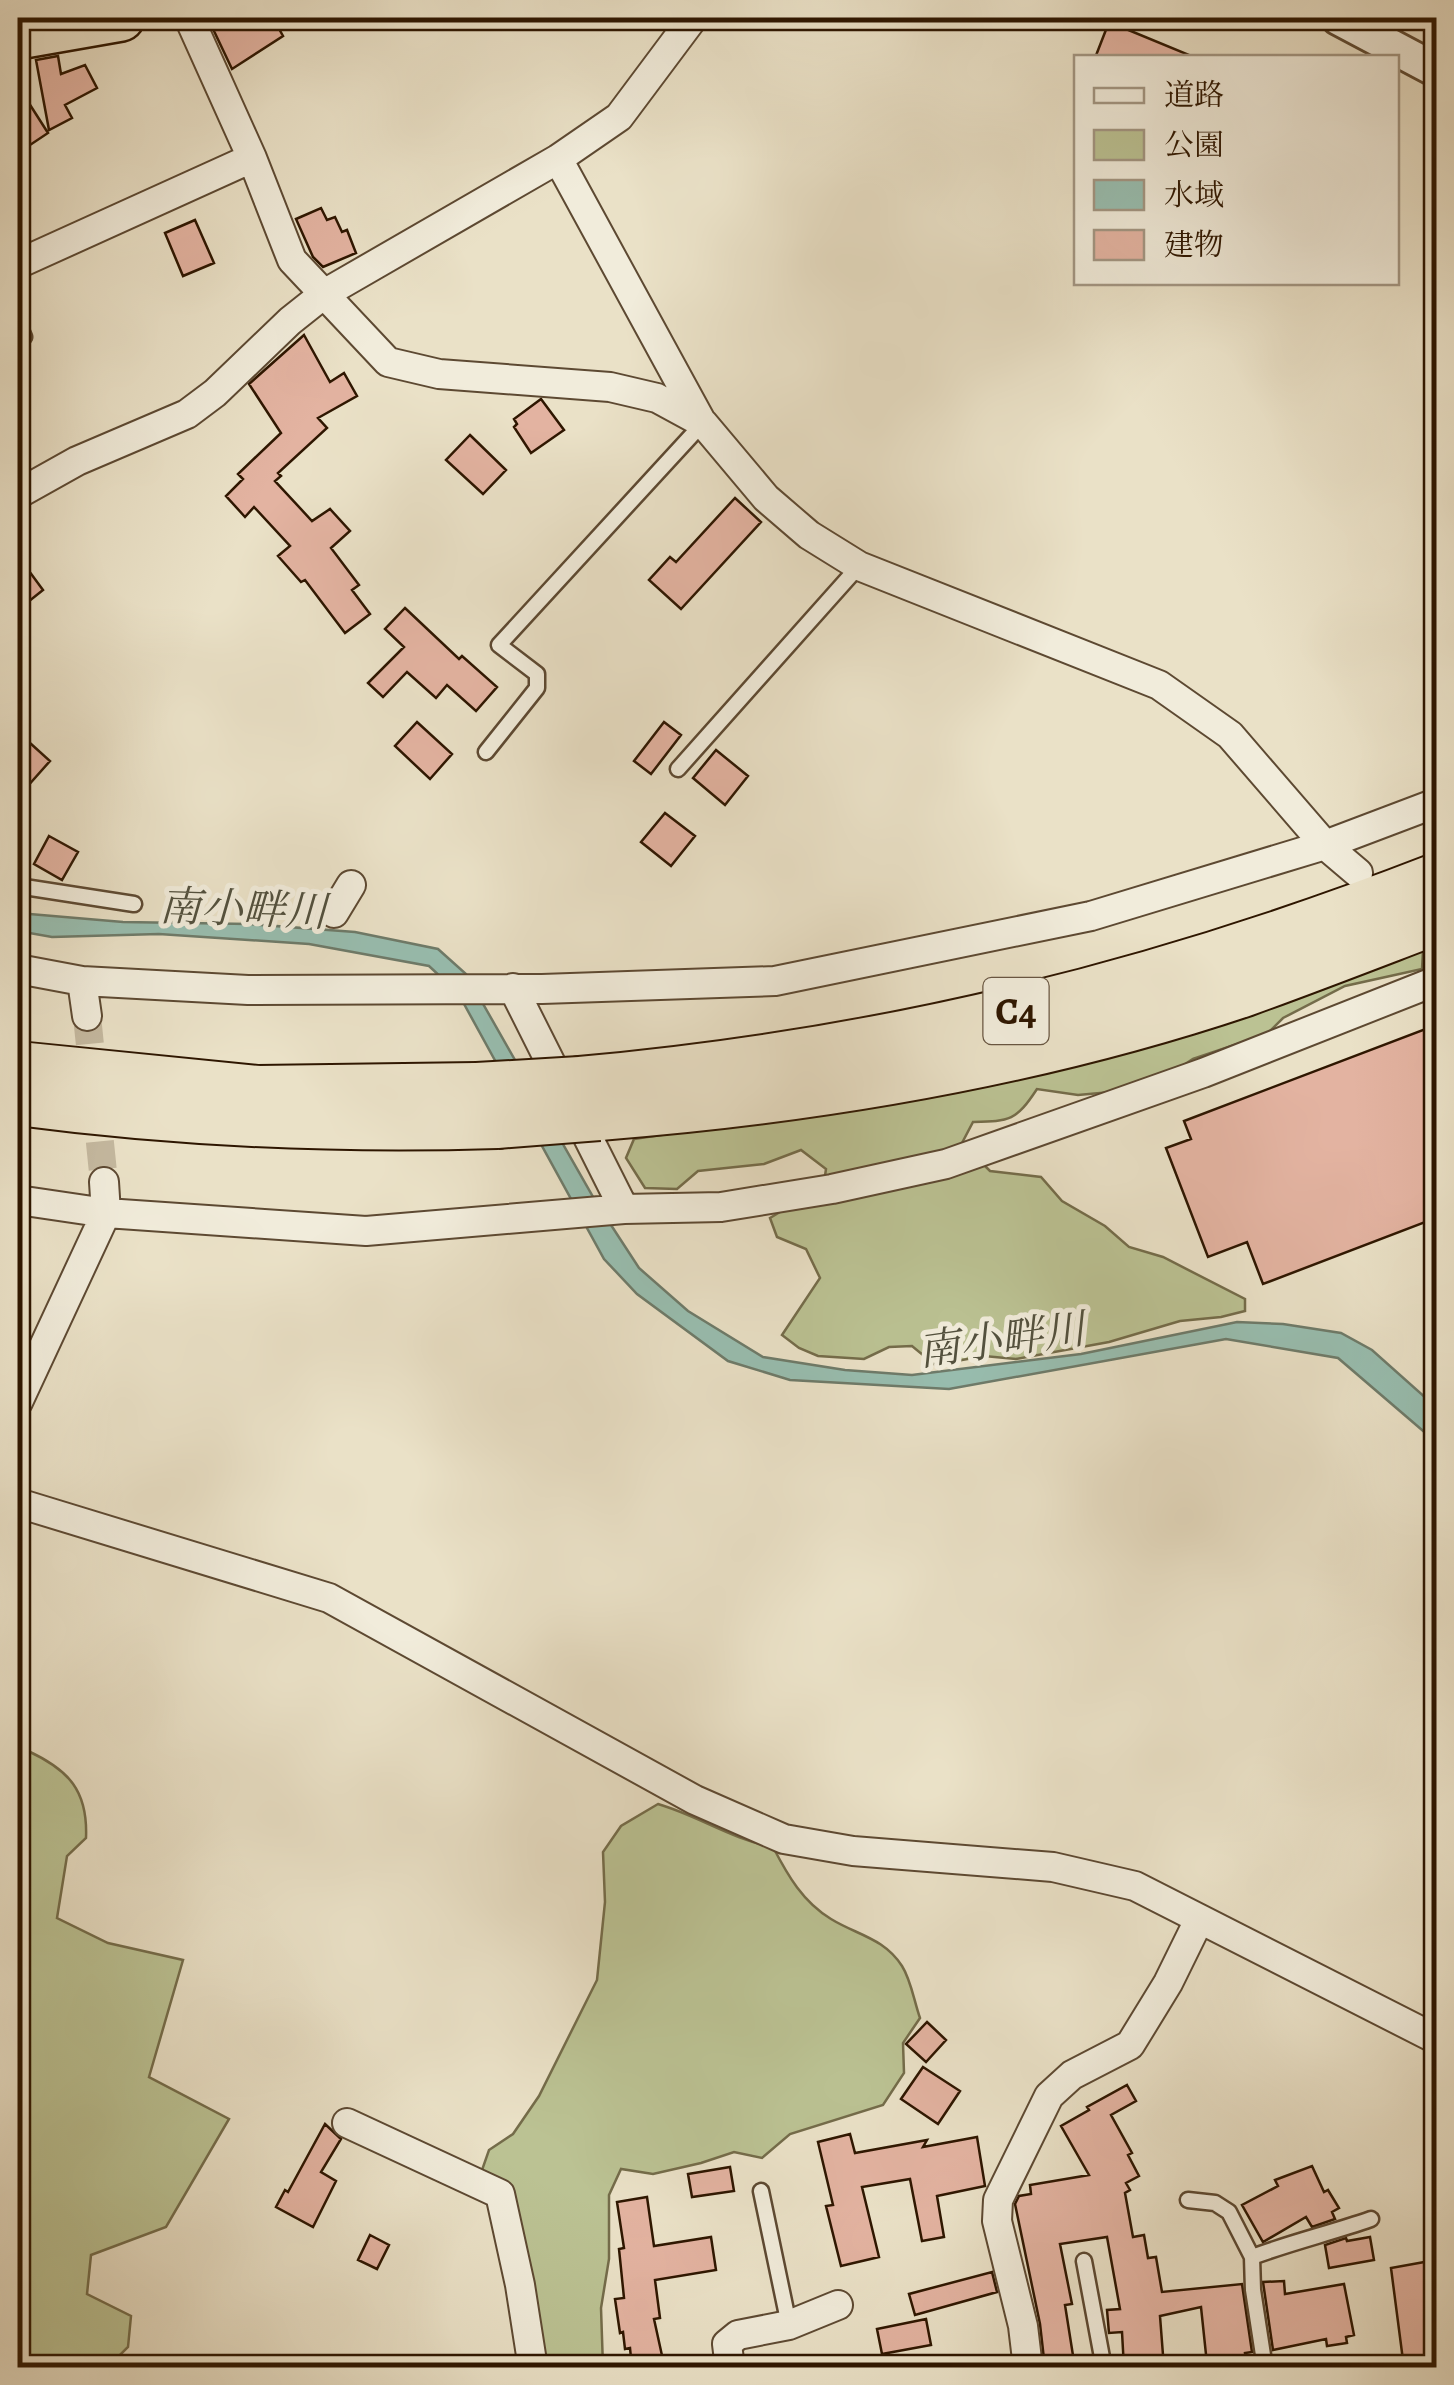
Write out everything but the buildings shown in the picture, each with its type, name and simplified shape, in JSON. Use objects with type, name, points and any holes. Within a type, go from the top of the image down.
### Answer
[{"type":"highway","points":[[24,33],[121,18]]},
{"type":"highway","name":"C4","points":[[590,1098],[704,1070],[823,1052],[1057,1001],[1225,954],[1436,878]]},
{"type":"highway","name":"C4","points":[[18,1101],[256,1124],[392,1127],[487,1106],[590,1098],[712,1107],[963,1066],[1107,1031],[1242,992],[1436,920]]},
{"type":"highway","name":"C4","points":[[18,1066],[258,1090],[487,1106]]},
{"type":"street","points":[[189,18],[252,158],[292,260],[388,362],[438,374],[610,387],[657,398],[702,423]]},
{"type":"street","points":[[18,494],[78,460],[187,414],[324,294],[558,159],[619,117],[693,18]]},
{"type":"street","points":[[1338,18],[1436,70]]},
{"type":"street","points":[[18,264],[252,158]]},
{"type":"street","points":[[558,159],[702,423],[766,498],[809,535],[859,566],[1159,685],[1230,734],[1326,846],[1358,873]]},
{"type":"street","points":[[18,968],[82,981],[248,990],[775,981],[1092,916],[1326,846],[1436,803]]},
{"type":"street","points":[[334,914],[351,885]]},
{"type":"street","points":[[82,981],[87,1016]]},
{"type":"street","points":[[18,1200],[106,1213],[366,1231],[624,1209],[721,1207],[832,1190],[946,1164],[1204,1073],[1436,981]]},
{"type":"street","points":[[513,988],[624,1209]]},
{"type":"street","points":[[18,1402],[106,1213],[104,1182]]},
{"type":"street","points":[[18,1503],[330,1598],[695,1800],[784,1838],[853,1851],[1053,1867],[1135,1886],[1436,2039]]},
{"type":"street","points":[[1028,2368],[1022,2326],[996,2221],[998,2200],[1048,2096],[1072,2075],[1130,2045],[1168,1983],[1198,1920]]},
{"type":"street","points":[[347,2123],[500,2194],[533,2368]]},
{"type":"street","points":[[730,2368],[727,2344],[738,2336],[790,2325],[838,2305]]},
{"type":"lane","points":[[486,752],[536,688],[537,674],[500,645],[702,423]]},
{"type":"lane","points":[[678,769],[859,566]]},
{"type":"lane","points":[[18,886],[134,904]]},
{"type":"lane","points":[[761,2192],[790,2325]]},
{"type":"lane","points":[[1188,2200],[1215,2203],[1230,2212],[1252,2257],[1254,2305],[1265,2368]]},
{"type":"lane","points":[[1252,2257],[1371,2219]]},
{"type":"lane","points":[[1084,2261],[1104,2368]]},
{"type":"green space","points":[[1392,943],[1423,951],[1422,969],[1345,986],[1283,1018],[1267,1034],[1111,1092],[1078,1095],[1037,1089],[1011,1117],[973,1122],[962,1143],[990,1171],[1041,1177],[1062,1201],[1105,1226],[1129,1247],[1163,1257],[1245,1299],[1245,1311],[1180,1321],[1109,1342],[1016,1359],[984,1356],[935,1365],[912,1346],[889,1347],[864,1359],[818,1356],[782,1335],[820,1278],[806,1249],[777,1237],[770,1218],[790,1206],[821,1203],[826,1169],[801,1150],[764,1164],[698,1171],[677,1189],[645,1188],[626,1158],[634,1139],[782,1117]]},
{"type":"green space","points":[[28,1751],[65,1774],[84,1807],[86,1838],[67,1856],[57,1918],[108,1943],[183,1960],[149,2077],[229,2119],[166,2227],[91,2255],[87,2294],[131,2316],[128,2347],[109,2366],[18,2367],[18,1754]]},
{"type":"green space","points":[[658,1804],[743,1839],[773,1847],[812,1905],[895,1957],[908,1978],[920,2018],[903,2043],[904,2073],[883,2105],[790,2134],[762,2158],[734,2152],[653,2174],[621,2169],[609,2195],[609,2259],[601,2308],[603,2367],[538,2367],[511,2195],[482,2170],[489,2150],[513,2134],[539,2096],[597,1980],[605,1902],[603,1852],[621,1826]]},
{"type":"water","points":[[18,913],[123,922],[249,924],[355,932],[438,949],[466,974],[596,1202],[639,1268],[688,1311],[763,1357],[845,1370],[912,1375],[1081,1354],[1237,1322],[1283,1324],[1341,1333],[1372,1350],[1436,1407],[1436,1442],[1338,1358],[1226,1339],[949,1389],[790,1380],[728,1361],[637,1294],[604,1259],[458,993],[429,966],[309,944],[159,934],[52,937],[18,931]]},
{"type":"tunnel","points":[[87,1016],[104,1182]]},
{"type":"water label","name":"南小畔川","points":[[243,908]]},
{"type":"water label","name":"南小畔川","points":[[1001,1339]]}]
